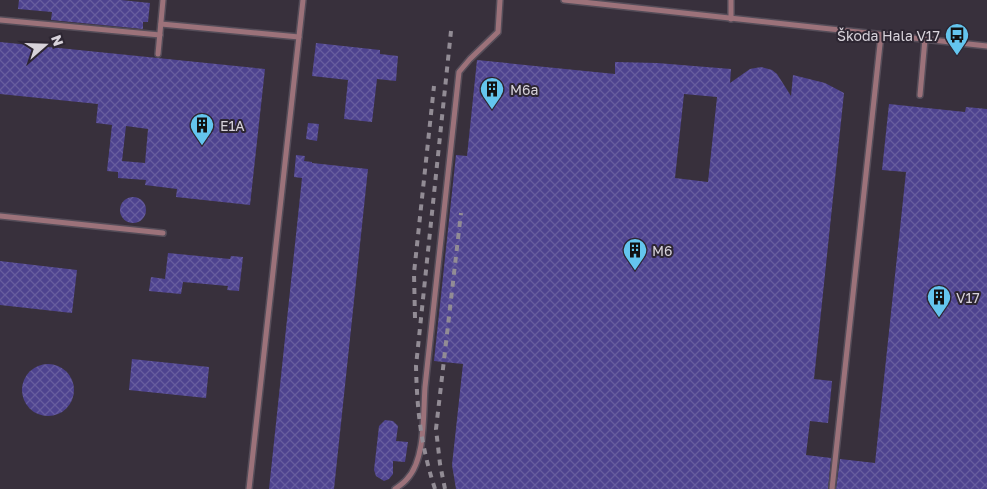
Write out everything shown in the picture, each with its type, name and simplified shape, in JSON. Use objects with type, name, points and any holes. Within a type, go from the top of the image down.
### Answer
[{"type":"lane","points":[[158,54],[163,0]]},
{"type":"lane","points":[[249,489],[303,0]]},
{"type":"lane","points":[[395,489],[408,478],[417,464],[422,439],[425,387],[459,72],[498,32],[500,0]]},
{"type":"lane","points":[[564,0],[987,46]]},
{"type":"lane","points":[[731,0],[731,19]]},
{"type":"lane","points":[[0,20],[160,35]]},
{"type":"lane","points":[[161,24],[298,37]]},
{"type":"lane","points":[[832,489],[882,35]]},
{"type":"lane","points":[[920,95],[925,39]]},
{"type":"lane","points":[[0,216],[163,233]]},
{"type":"building","points":[[19,0],[121,0],[150,3],[148,22],[143,22],[143,29],[51,20],[52,12],[18,9]]},
{"type":"building","name":"E1A","points":[[0,42],[265,69],[250,205],[176,197],[177,189],[145,185],[146,180],[118,178],[118,172],[107,171],[112,125],[96,123],[98,104],[0,94]],"holes":[[[126,126],[148,129],[145,163],[122,161]]]},
{"type":"building","points":[[316,43],[380,50],[380,54],[398,56],[396,81],[377,79],[372,122],[344,119],[348,80],[312,76]]},
{"type":"building","name":"M6","points":[[477,60],[615,74],[615,62],[657,63],[731,69],[730,83],[750,69],[761,67],[772,70],[777,74],[791,96],[793,75],[825,83],[844,93],[814,379],[832,381],[828,423],[810,421],[806,455],[831,458],[828,489],[456,489],[452,465],[463,364],[434,361],[456,155],[467,156]],"holes":[[[684,94],[717,97],[708,182],[675,178]]]},
{"type":"building","name":"V17","points":[[889,104],[965,112],[966,107],[987,109],[987,489],[836,489],[840,459],[875,463],[906,172],[882,170]]},
{"type":"building","points":[[308,123],[319,124],[317,141],[306,139]]},
{"type":"building","points":[[296,155],[305,156],[304,161],[312,163],[368,169],[334,489],[269,489],[302,178],[294,177]]},
{"type":"building","points":[[133,197],[142,201],[146,210],[142,219],[133,223],[124,219],[120,210],[124,201]]},
{"type":"building","points":[[168,253],[230,259],[231,256],[243,257],[239,291],[227,290],[228,286],[183,282],[181,294],[149,291],[151,277],[165,279]]},
{"type":"building","points":[[0,261],[77,270],[72,313],[0,305]]},
{"type":"building","points":[[132,359],[209,367],[206,398],[129,390]]},
{"type":"building","points":[[48,364],[62,368],[70,376],[74,390],[70,404],[62,412],[48,416],[34,412],[26,404],[22,390],[26,376],[34,368]]},
{"type":"building","points":[[385,420],[393,421],[398,426],[396,441],[408,442],[405,462],[393,461],[393,474],[384,481],[376,476],[374,470],[379,426]]},
{"type":"railway","points":[[435,489],[426,458],[421,428],[417,398],[416,366],[451,31]]},
{"type":"railway","points":[[415,318],[414,273],[434,86]]},
{"type":"railway","points":[[445,489],[436,429],[461,213]]},
{"type":"place","name":"Škoda Hala V17","points":[[957,56]]},
{"type":"place","name":"M6a","points":[[492,110]]},
{"type":"place","name":"E1A","points":[[202,146]]},
{"type":"place","name":"M6","points":[[635,271]]},
{"type":"place","name":"V17","points":[[939,318]]}]
